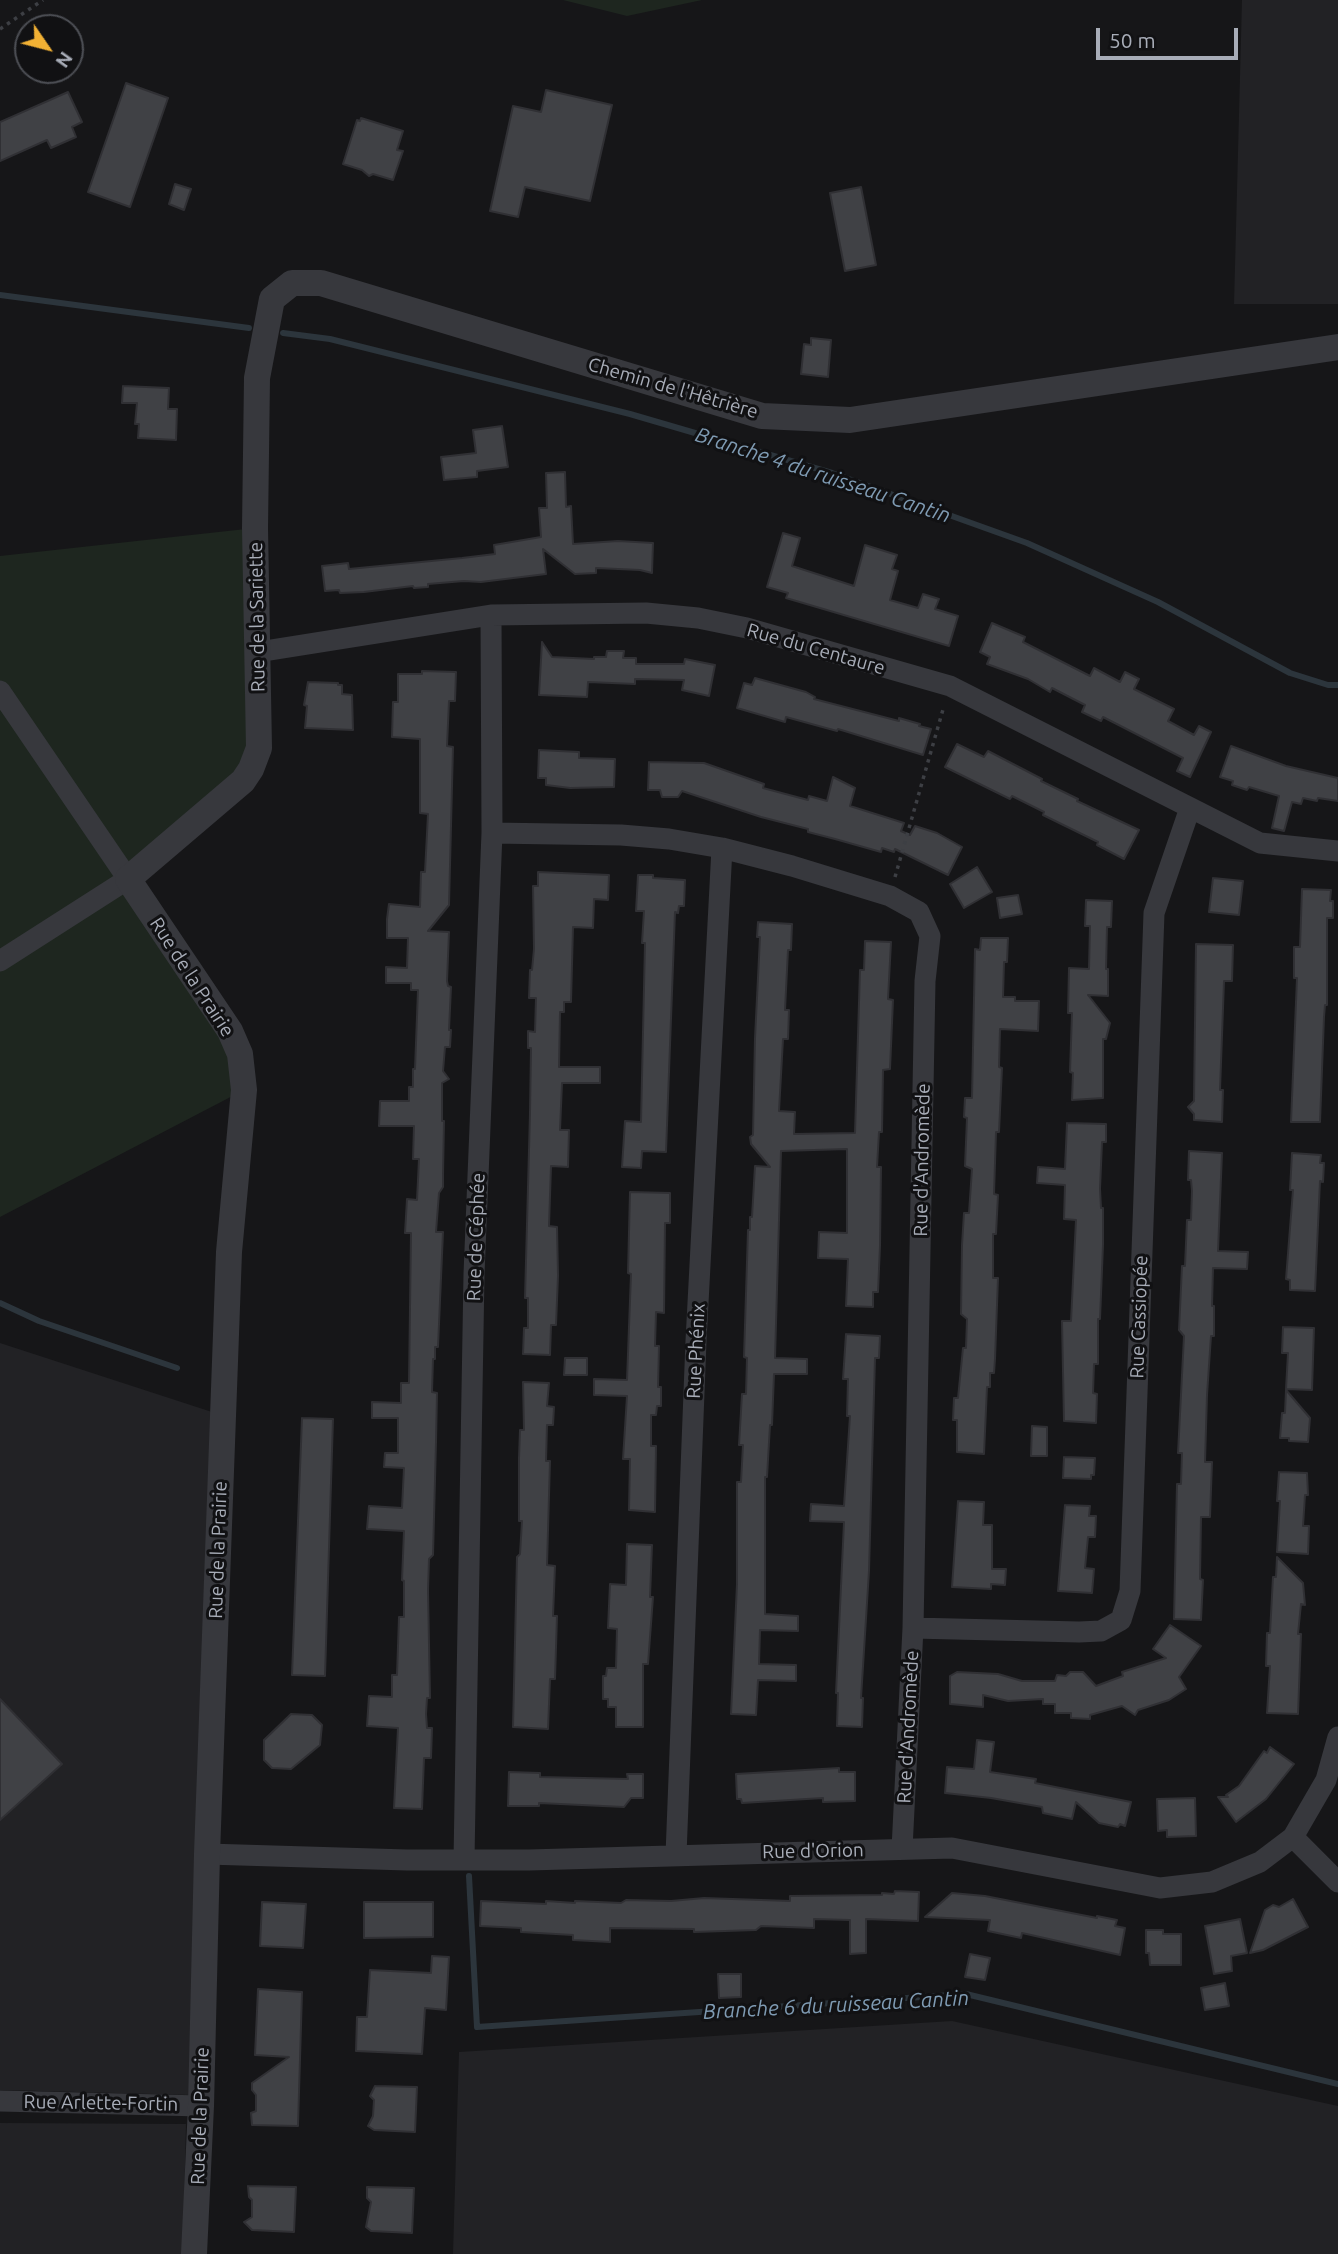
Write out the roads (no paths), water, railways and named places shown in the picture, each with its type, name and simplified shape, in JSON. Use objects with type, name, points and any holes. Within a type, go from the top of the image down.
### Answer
[{"type":"street","name":"Chemin de l'Hêtrière","points":[[272,299],[292,283],[321,282],[762,416],[850,420],[1338,347]]},
{"type":"street","name":"Rue de la Sariette","points":[[128,879],[243,781],[251,769],[258,748],[255,528],[257,378],[272,299]]},
{"type":"street","name":"Rue du Centaure","points":[[258,652],[491,615],[646,613],[698,618],[747,628],[950,686],[1260,843],[1338,851]]},
{"type":"street","name":"Rue de Céphée","points":[[464,1860],[474,1274],[492,833],[491,615]]},
{"type":"street","points":[[0,691],[128,879],[0,961]]},
{"type":"street","name":"Rue Cassiopée","points":[[913,1628],[1079,1632],[1101,1631],[1121,1620],[1130,1591],[1154,913],[1189,808]]},
{"type":"street","name":"Rue d'Andromède","points":[[492,833],[621,835],[669,839],[722,848],[890,896],[919,912],[930,936],[925,981],[913,1628],[902,1849]]},
{"type":"street","name":"Rue Phénix","points":[[676,1855],[696,1342],[722,848]]},
{"type":"street","name":"Rue de la Prairie","points":[[128,879],[230,1031],[240,1054],[244,1090],[229,1252],[194,2254]]},
{"type":"street","name":"Rue d'Orion","points":[[207,1854],[464,1860],[952,1848],[1160,1888],[1212,1882],[1260,1862],[1293,1836],[1326,1780],[1338,1737]]},
{"type":"street","points":[[1293,1836],[1338,1882]]},
{"type":"street","name":"Rue Arlette-Fortin","points":[[0,2101],[201,2106]]},
{"type":"waterway","name":"Branche 4 du ruisseau Cantin","points":[[0,295],[249,328]]},
{"type":"waterway","name":"Branche 4 du ruisseau Cantin","points":[[283,333],[330,339],[630,414],[832,473],[1027,543],[1158,602],[1290,673],[1328,685],[1338,685]]},
{"type":"waterway","name":"Branche 6 du ruisseau Cantin","points":[[0,1303],[39,1321],[177,1368]]},
{"type":"waterway","name":"Branche 6 du ruisseau Cantin","points":[[469,1876],[477,2027],[966,1994],[1338,2084]]}]
